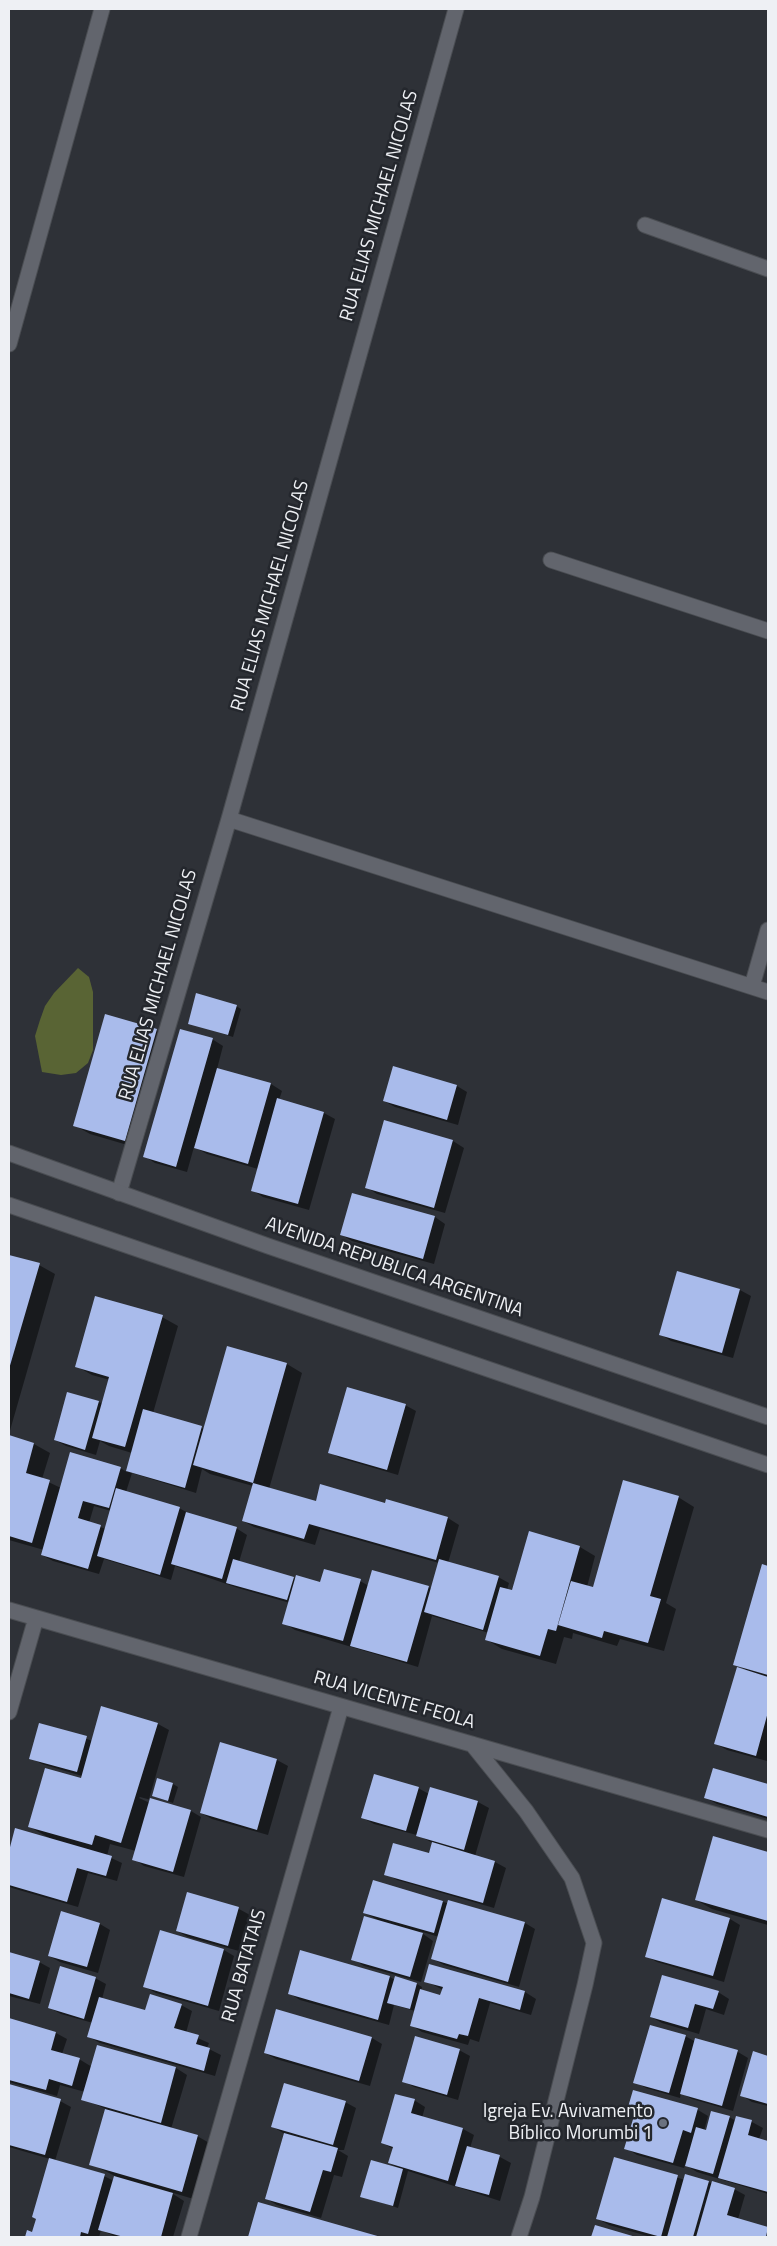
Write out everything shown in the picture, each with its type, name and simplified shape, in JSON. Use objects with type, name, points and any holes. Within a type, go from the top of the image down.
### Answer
[{"type":"street","points":[[9,344],[102,9]]},
{"type":"street","name":"RUA ELIAS MICHAEL NICOLAS","points":[[119,1193],[229,819],[456,9]]},
{"type":"street","points":[[645,225],[768,269]]},
{"type":"street","points":[[551,560],[768,631]]},
{"type":"street","points":[[229,819],[768,992]]},
{"type":"street","points":[[752,986],[768,930]]},
{"type":"street","name":"AVENIDA REPUBLICA ARGENTINA","points":[[9,1153],[278,1250],[768,1417]]},
{"type":"street","points":[[9,1205],[768,1465]]},
{"type":"street","name":"RUA VICENTE FEOLA","points":[[9,1610],[768,1830]]},
{"type":"street","points":[[9,1712],[36,1618]]},
{"type":"street","name":"RUA BATATAIS","points":[[188,2237],[341,1707]]},
{"type":"street","points":[[472,1744],[526,1811],[572,1878],[594,1943],[546,2139],[519,2237]]},
{"type":"green space","points":[[78,968],[89,977],[93,992],[93,1050],[88,1063],[76,1073],[61,1075],[42,1072],[35,1036],[40,1020],[45,1006],[54,993]]},
{"type":"building","points":[[196,993],[237,1005],[228,1035],[188,1024]]},
{"type":"building","points":[[105,1014],[157,1029],[125,1141],[73,1126]]},
{"type":"building","points":[[180,1029],[213,1038],[176,1167],[143,1157]]},
{"type":"building","points":[[393,1066],[457,1085],[447,1120],[383,1101]]},
{"type":"building","points":[[217,1068],[271,1083],[248,1164],[194,1148]]},
{"type":"building","points":[[277,1098],[324,1112],[298,1204],[251,1191]]},
{"type":"building","points":[[384,1120],[453,1140],[434,1208],[365,1188]]},
{"type":"building","points":[[352,1193],[435,1216],[423,1259],[340,1235]]},
{"type":"building","points":[[9,1255],[40,1263],[9,1369]]},
{"type":"building","points":[[677,1271],[740,1289],[722,1353],[659,1335]]},
{"type":"building","points":[[95,1296],[163,1315],[125,1447],[92,1438],[109,1377],[75,1367]]},
{"type":"building","points":[[227,1346],[287,1363],[253,1483],[193,1465]]},
{"type":"building","points":[[347,1387],[406,1404],[387,1470],[328,1453]]},
{"type":"building","points":[[67,1392],[99,1401],[85,1450],[54,1440]]},
{"type":"building","points":[[143,1409],[202,1426],[185,1488],[126,1471]]},
{"type":"building","points":[[9,1435],[34,1443],[26,1473],[50,1480],[32,1543],[9,1536]]},
{"type":"building","points":[[70,1452],[121,1467],[109,1508],[83,1501],[78,1518],[101,1525],[88,1569],[41,1555]]},
{"type":"building","points":[[623,1480],[679,1496],[650,1596],[661,1599],[648,1643],[604,1631],[602,1638],[558,1625],[571,1581],[593,1587]]},
{"type":"building","points":[[253,1483],[316,1501],[320,1484],[385,1503],[386,1499],[448,1517],[436,1560],[309,1524],[304,1539],[242,1521]]},
{"type":"building","points":[[116,1488],[180,1507],[160,1575],[97,1556]]},
{"type":"building","points":[[186,1512],[237,1527],[222,1579],[171,1564]]},
{"type":"building","points":[[529,1531],[580,1546],[556,1631],[548,1629],[540,1656],[485,1640],[500,1587],[512,1590]]},
{"type":"building","points":[[233,1559],[294,1577],[287,1600],[226,1583]]},
{"type":"building","points":[[439,1559],[499,1576],[483,1630],[424,1612]]},
{"type":"building","points":[[762,1564],[768,1566],[768,1675],[733,1665]]},
{"type":"building","points":[[324,1569],[361,1579],[343,1641],[282,1624],[296,1575],[320,1582]]},
{"type":"building","points":[[372,1570],[429,1586],[407,1662],[350,1646]]},
{"type":"building","points":[[737,1667],[768,1677],[768,1712],[756,1756],[714,1744]]},
{"type":"building","points":[[101,1706],[158,1723],[121,1843],[95,1835],[92,1845],[28,1827],[45,1768],[81,1778]]},
{"type":"building","points":[[39,1723],[87,1736],[77,1772],[29,1759]]},
{"type":"building","points":[[220,1742],[277,1759],[257,1830],[200,1813]]},
{"type":"building","points":[[713,1768],[768,1784],[768,1817],[704,1798]]},
{"type":"building","points":[[374,1774],[419,1787],[406,1831],[361,1818]]},
{"type":"building","points":[[157,1778],[173,1783],[168,1801],[152,1796]]},
{"type":"building","points":[[430,1787],[478,1801],[464,1850],[416,1836]]},
{"type":"building","points":[[150,1798],[191,1810],[173,1872],[132,1860]]},
{"type":"building","points":[[15,1828],[112,1856],[106,1876],[77,1868],[67,1902],[9,1885],[9,1851]]},
{"type":"building","points":[[713,1836],[768,1852],[768,1921],[695,1900]]},
{"type":"building","points":[[432,1842],[495,1861],[483,1903],[384,1875],[393,1843],[429,1853]]},
{"type":"building","points":[[373,1880],[443,1901],[434,1933],[363,1913]]},
{"type":"building","points":[[187,1892],[239,1907],[228,1946],[176,1931]]},
{"type":"building","points":[[662,1898],[730,1918],[713,1976],[645,1957]]},
{"type":"building","points":[[448,1900],[525,1922],[508,1982],[431,1959]]},
{"type":"building","points":[[61,1911],[100,1923],[87,1967],[48,1956]]},
{"type":"building","points":[[364,1916],[423,1933],[410,1977],[351,1960]]},
{"type":"building","points":[[160,1930],[224,1949],[208,2006],[143,1987]]},
{"type":"building","points":[[300,1950],[390,1976],[378,2020],[288,1994]]},
{"type":"building","points":[[9,1952],[40,1961],[29,1999],[9,1993]]},
{"type":"building","points":[[429,1964],[525,1991],[520,2010],[479,1998],[468,2036],[459,2034],[457,2039],[410,2026],[420,1989],[440,1995],[443,1987],[424,1982]]},
{"type":"building","points":[[60,1966],[96,1977],[84,2019],[48,2008]]},
{"type":"building","points":[[662,1975],[719,1991],[713,2009],[695,2004],[688,2028],[650,2017]]},
{"type":"building","points":[[395,1976],[417,1983],[410,2009],[387,2003]]},
{"type":"building","points":[[150,1994],[182,2004],[174,2028],[199,2035],[196,2044],[210,2048],[204,2071],[87,2037],[99,1997],[145,2010]]},
{"type":"building","points":[[276,2009],[372,2037],[359,2081],[264,2053]]},
{"type":"building","points":[[9,2018],[56,2032],[51,2050],[80,2058],[72,2086],[49,2079],[46,2090],[9,2080]]},
{"type":"building","points":[[650,2025],[686,2035],[669,2093],[633,2083]]},
{"type":"building","points":[[415,2036],[460,2049],[447,2095],[402,2082]]},
{"type":"building","points":[[695,2038],[738,2050],[722,2106],[680,2094]]},
{"type":"building","points":[[97,2045],[176,2067],[161,2123],[81,2100]]},
{"type":"building","points":[[753,2051],[768,2056],[768,2104],[740,2096]]},
{"type":"building","points":[[284,2083],[346,2101],[333,2145],[271,2127]]},
{"type":"building","points":[[9,2084],[61,2099],[45,2155],[9,2145]]},
{"type":"building","name":"Igreja Ev. Avivamento Bíblico Morumbi 1","points":[[633,2090],[698,2108],[691,2133],[683,2130],[673,2163],[624,2149],[634,2116],[626,2114]]},
{"type":"building","points":[[395,2094],[415,2099],[411,2113],[463,2128],[448,2181],[388,2163],[393,2147],[381,2143]]},
{"type":"building","points":[[105,2109],[198,2135],[182,2192],[89,2165]]},
{"type":"building","points":[[711,2111],[730,2116],[713,2174],[685,2166],[696,2127],[706,2130]]},
{"type":"building","points":[[736,2116],[752,2120],[748,2135],[768,2141],[768,2192],[718,2178]]},
{"type":"building","points":[[284,2133],[338,2148],[331,2172],[323,2170],[310,2212],[265,2199]]},
{"type":"building","points":[[467,2146],[500,2155],[489,2195],[455,2186]]},
{"type":"building","points":[[614,2157],[678,2175],[661,2237],[596,2219]]},
{"type":"building","points":[[49,2158],[105,2174],[88,2234],[81,2232],[80,2237],[25,2237],[27,2230],[32,2232],[36,2219],[32,2217]]},
{"type":"building","points":[[371,2160],[403,2169],[393,2206],[360,2197]]},
{"type":"building","points":[[685,2174],[709,2181],[693,2237],[667,2237]]},
{"type":"building","points":[[114,2176],[173,2193],[161,2237],[124,2237],[98,2230]]},
{"type":"building","points":[[712,2181],[735,2188],[727,2215],[768,2227],[766,2237],[696,2237]]},
{"type":"building","points":[[258,2202],[381,2237],[248,2237]]},
{"type":"building","points":[[595,2225],[636,2237],[591,2237]]},
{"type":"place","name":"Igreja Ev. Avivamento Bíblico Morumbi 1","points":[[663,2123]]}]
